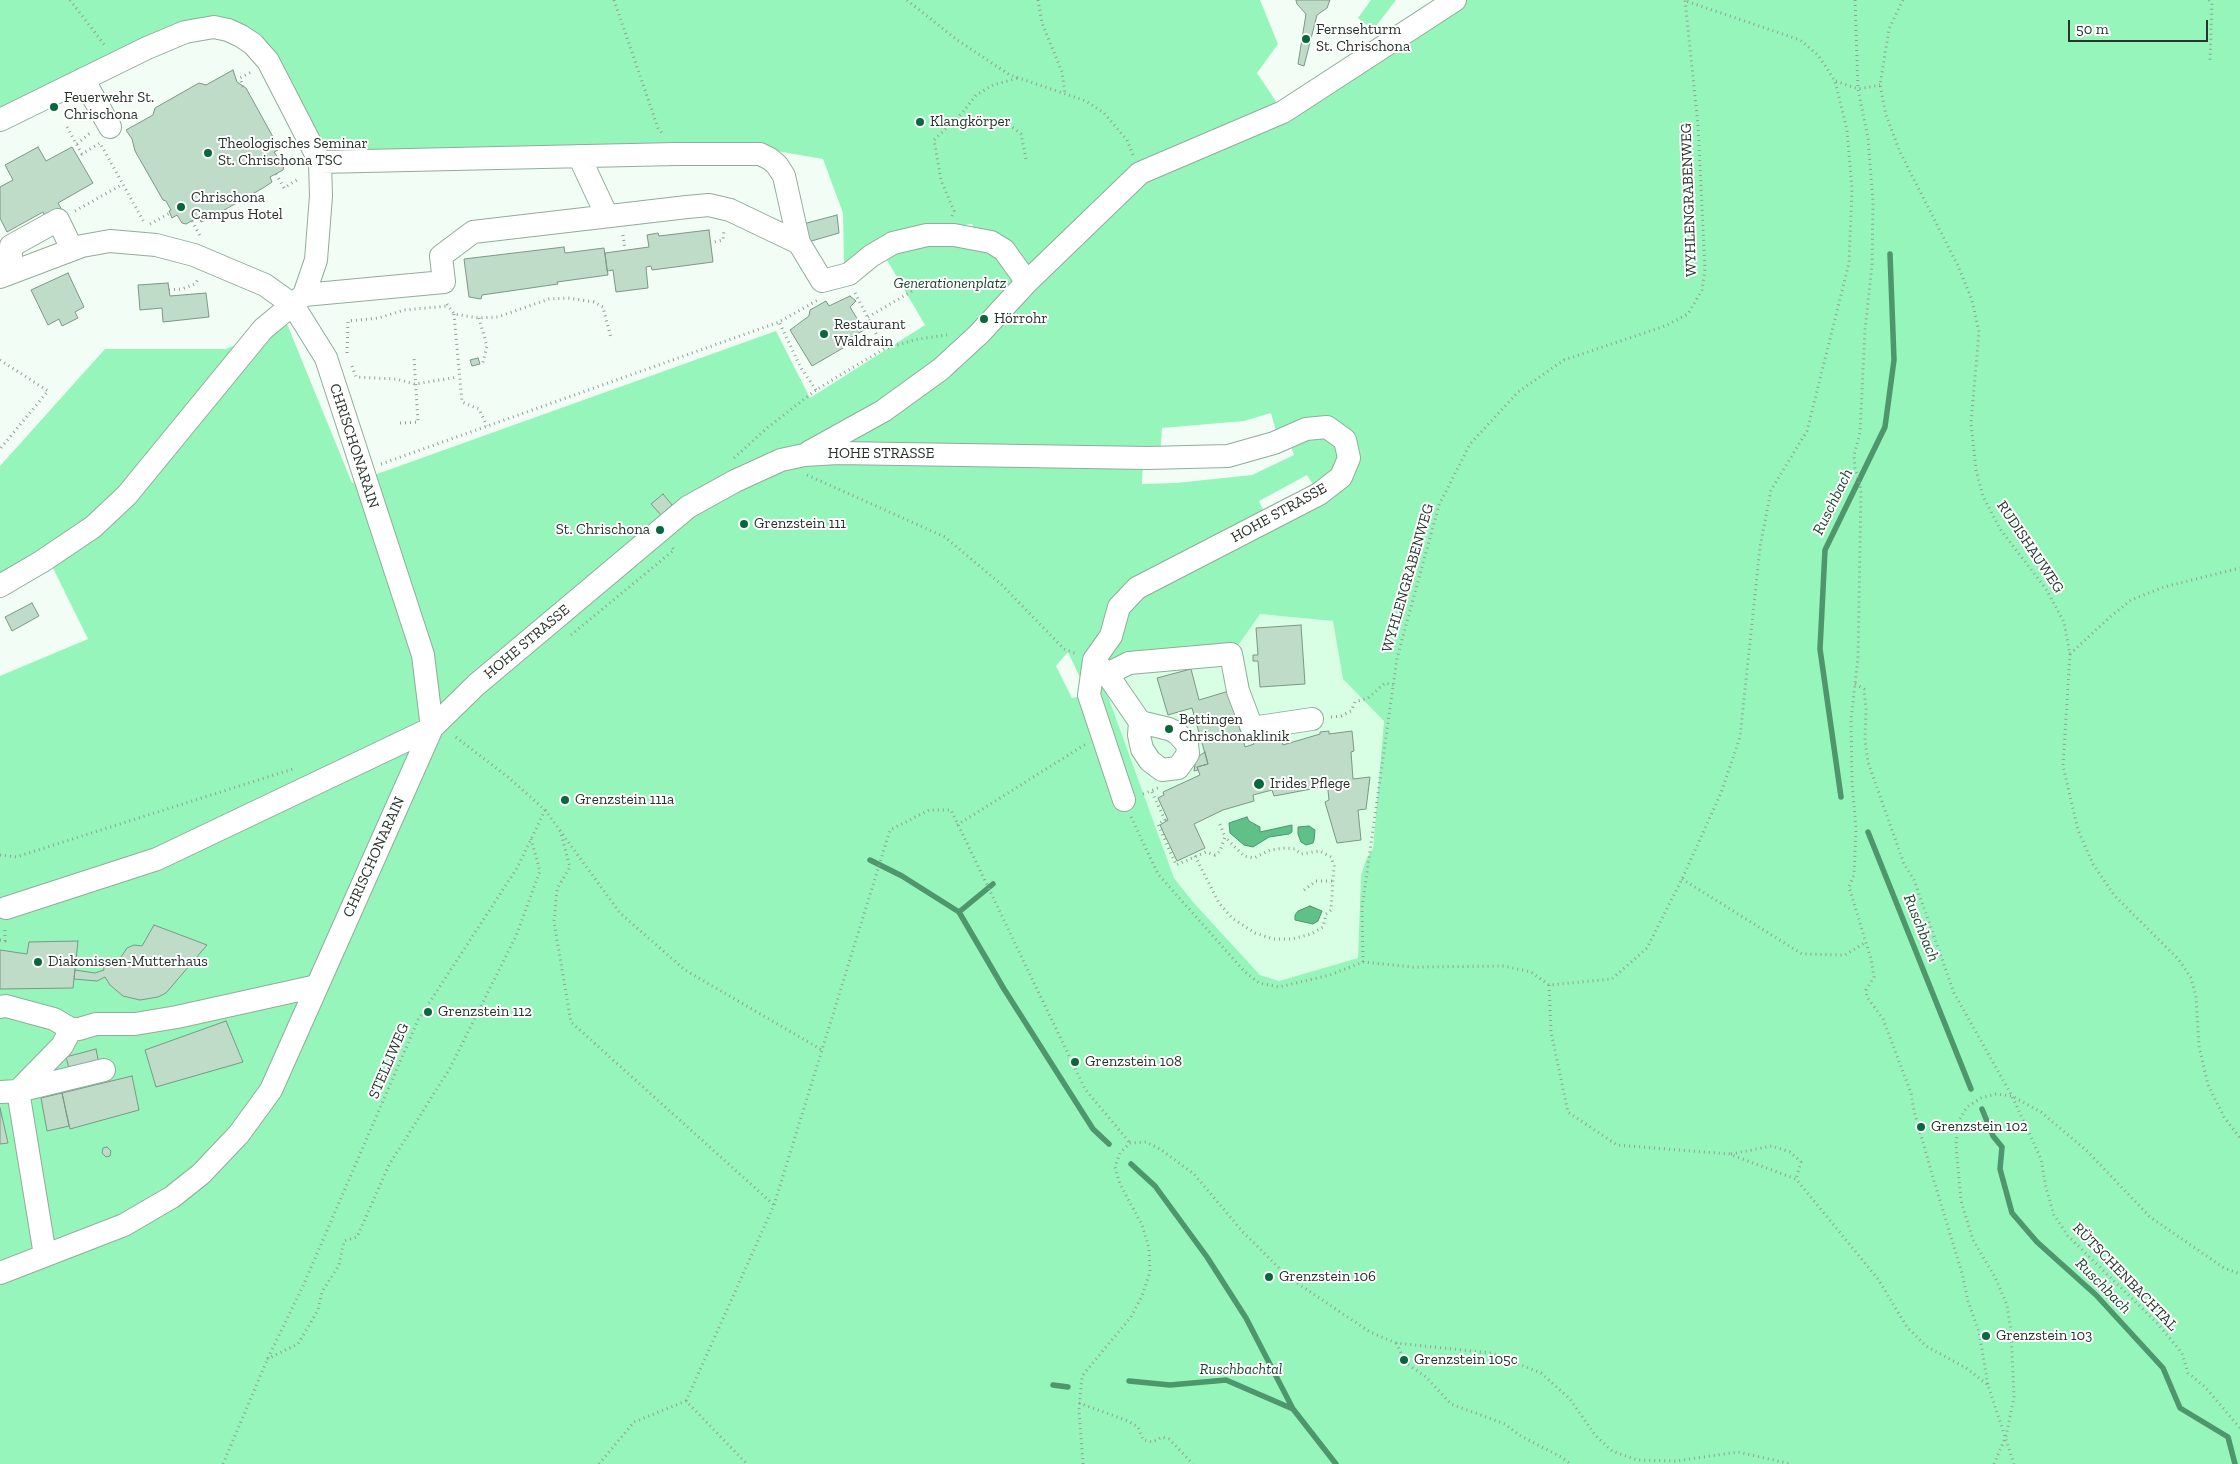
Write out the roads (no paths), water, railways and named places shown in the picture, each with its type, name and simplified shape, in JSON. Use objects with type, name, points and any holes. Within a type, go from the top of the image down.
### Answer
[{"type":"street","name":"HOHE STRASSE","points":[[804,455],[883,411],[942,369],[979,334],[1027,282],[1140,173],[1283,112],[1455,0]]},
{"type":"street","points":[[0,120],[117,62],[185,32],[214,27],[228,30],[253,44],[268,60],[320,162],[321,196],[316,260],[298,300],[263,329],[127,495],[93,527],[41,562],[0,586]]},
{"type":"street","points":[[84,79],[100,127]]},
{"type":"street","points":[[320,162],[676,154],[760,154],[770,159],[784,176],[799,243],[822,282],[849,274],[871,256],[893,243],[927,235],[964,236],[991,242],[1004,250],[1027,282]]},
{"type":"street","points":[[579,156],[607,216]]},
{"type":"street","points":[[298,300],[449,281],[441,256],[473,232],[607,216],[708,205],[730,210],[799,243]]},
{"type":"street","points":[[4,274],[11,246],[58,220],[72,249]]},
{"type":"street","name":"CHRISCHONARAIN","points":[[0,1273],[124,1225],[172,1197],[201,1174],[240,1134],[271,1090],[432,728],[423,655],[326,358],[298,300],[200,258],[156,245],[110,241],[72,249],[4,274]]},
{"type":"street","name":"HOHE STRASSE","points":[[432,728],[476,685],[688,507],[735,480],[781,460],[804,455],[838,453],[1148,458],[1228,456],[1274,443],[1306,429],[1327,427],[1345,440],[1349,458],[1341,477],[1320,494],[1137,588],[1119,607],[1111,636],[1089,695],[1124,800]]},
{"type":"street","points":[[1140,722],[1100,667],[1231,654],[1238,691],[1252,728],[1312,719]]},
{"type":"street","points":[[6,908],[157,859],[432,728]]},
{"type":"street","points":[[0,1007],[6,1006],[54,1019],[71,1029],[79,1029],[96,1024],[135,1024],[169,1018],[316,986]]},
{"type":"street","points":[[9,1092],[62,1046],[71,1029]]},
{"type":"street","points":[[9,1092],[104,1070]]},
{"type":"street","points":[[9,1092],[45,1255]]},
{"type":"waterway","name":"Ruschbach","points":[[1841,797],[1820,649],[1825,550],[1885,427],[1894,360],[1890,254]]},
{"type":"waterway","name":"Ruschbach","points":[[1868,832],[1971,1089]]},
{"type":"waterway","points":[[870,860],[902,876],[959,912],[1004,989],[1093,1129],[1109,1144]]},
{"type":"waterway","points":[[959,912],[993,884]]},
{"type":"waterway","name":"Ruschbach","points":[[1982,1109],[1993,1136],[2002,1147],[2000,1169],[2012,1213],[2037,1242],[2096,1295],[2163,1368],[2180,1408],[2228,1437],[2235,1464]]},
{"type":"waterway","points":[[1131,1164],[1155,1186],[1207,1257],[1246,1318],[1293,1409],[1336,1464]]},
{"type":"waterway","points":[[1129,1381],[1170,1385],[1226,1380],[1293,1409]]},
{"type":"waterway","points":[[1053,1385],[1068,1387]]},
{"type":"place","name":"Fernsehturm St. Chrischona","points":[[1306,39]]},
{"type":"place","name":"Feuerwehr St. Chrischona","points":[[54,107]]},
{"type":"place","name":"Klangkörper","points":[[920,122]]},
{"type":"place","name":"Theologisches Seminar St. Chrischona TSC","points":[[208,153]]},
{"type":"place","name":"Chrischona Campus Hotel","points":[[181,207]]},
{"type":"place","name":"Hörrohr","points":[[984,319]]},
{"type":"place","name":"Restaurant Waldrain","points":[[824,334]]},
{"type":"place","name":"Grenzstein 111","points":[[744,524]]},
{"type":"place","name":"St. Chrischona","points":[[660,530]]},
{"type":"place","name":"Bettingen Chrischonaklinik","points":[[1169,729]]},
{"type":"place","name":"Irides Pflege","points":[[1259,784]]},
{"type":"place","name":"Grenzstein 111a","points":[[565,800]]},
{"type":"place","name":"Diakonissen-Mutterhaus","points":[[38,962]]},
{"type":"place","name":"Grenzstein 112","points":[[428,1012]]},
{"type":"place","name":"Grenzstein 108","points":[[1075,1062]]},
{"type":"place","name":"Grenzstein 102","points":[[1921,1127]]},
{"type":"place","name":"Grenzstein 106","points":[[1269,1277]]},
{"type":"place","name":"Grenzstein 103","points":[[1986,1336]]},
{"type":"place","name":"Grenzstein 105c","points":[[1404,1360]]},
{"type":"park label","name":"Generationenplatz","points":[[950,284]]},
{"type":"park label","name":"Ruschbachtal","points":[[1241,1370]]}]
